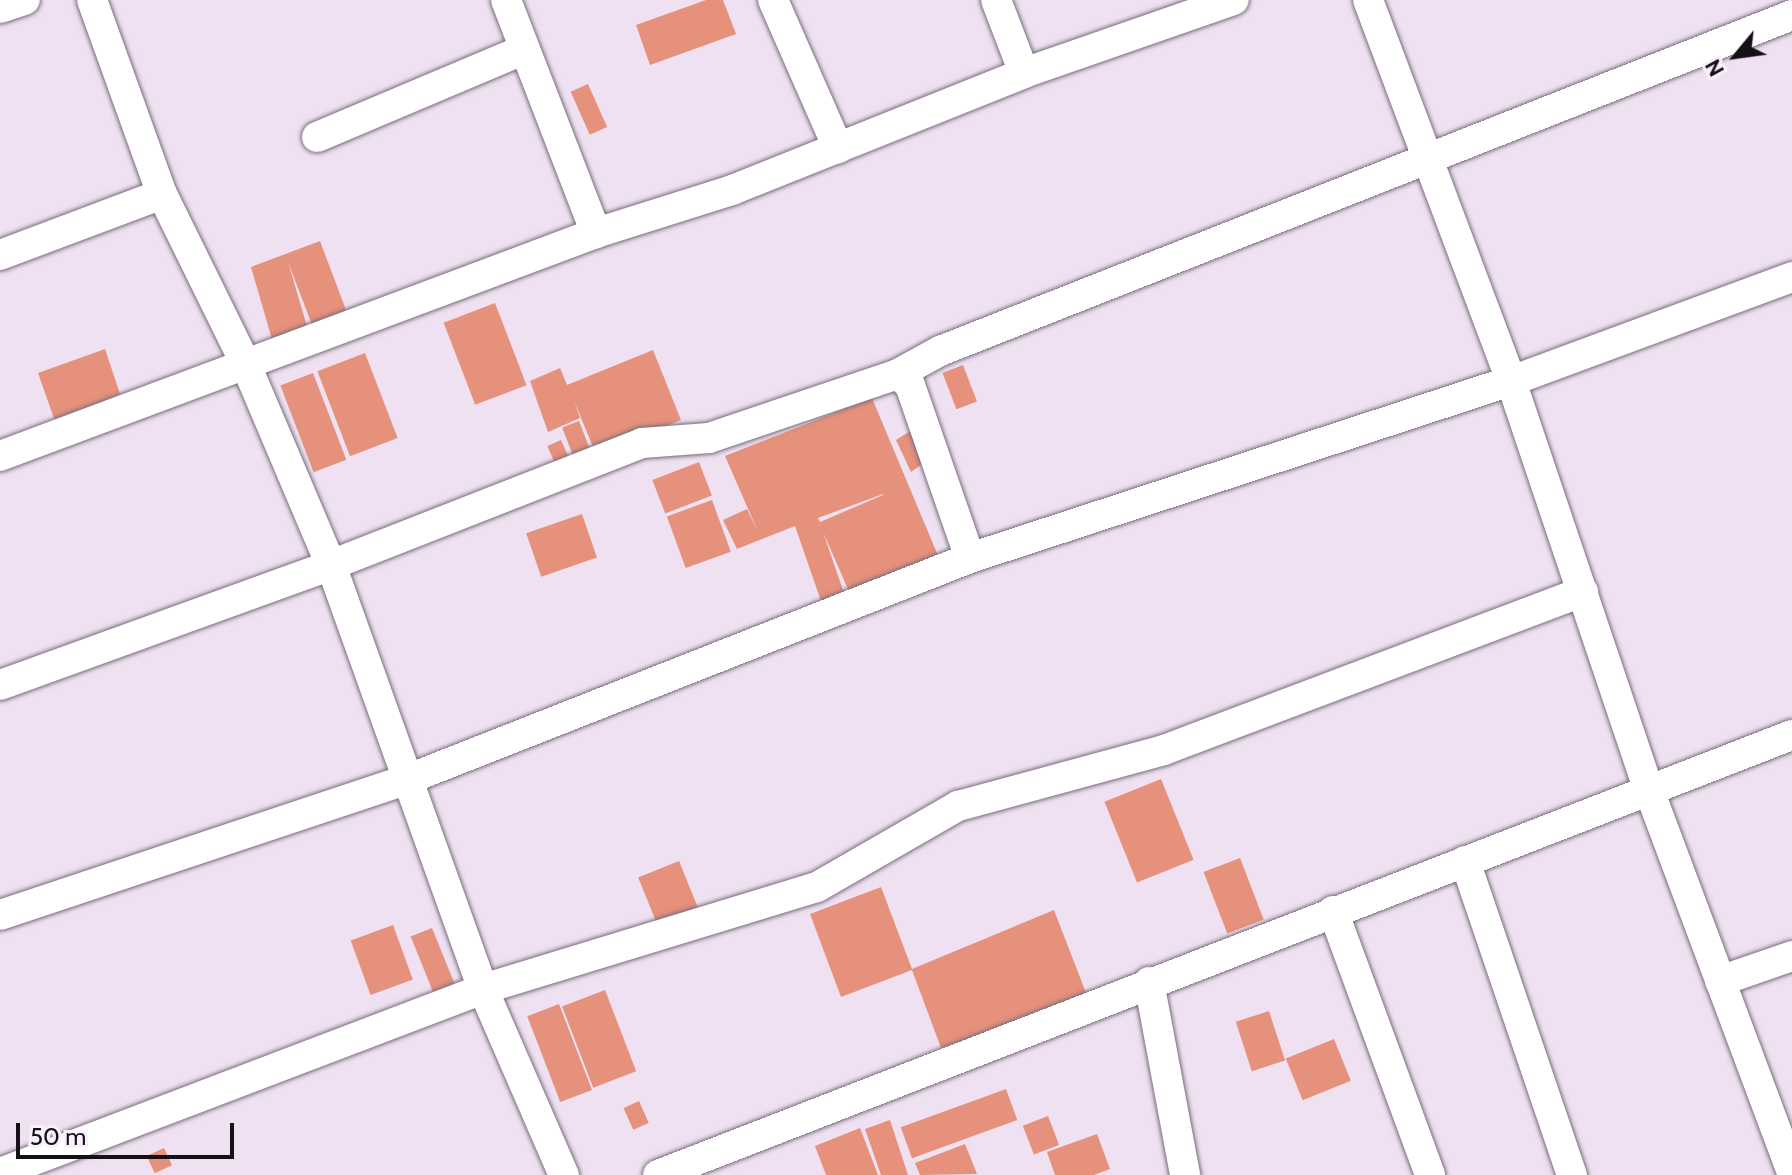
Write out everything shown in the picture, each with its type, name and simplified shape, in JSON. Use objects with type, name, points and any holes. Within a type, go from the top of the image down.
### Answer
[{"type":"street","points":[[0,8],[25,0]]},
{"type":"street","points":[[92,0],[162,194],[246,365],[331,565],[411,778],[483,989],[564,1175]]},
{"type":"street","points":[[506,0],[596,233]]},
{"type":"street","points":[[773,0],[838,148]]},
{"type":"street","points":[[996,0],[1024,73]]},
{"type":"street","points":[[0,456],[596,233],[732,190],[1024,73],[1234,0]]},
{"type":"street","points":[[1368,0],[1511,381],[1649,790],[1792,1172]]},
{"type":"street","points":[[0,685],[331,565],[642,443],[709,438],[898,374],[940,351],[1792,15]]},
{"type":"street","points":[[317,137],[523,50]]},
{"type":"street","points":[[0,255],[162,194]]},
{"type":"street","points":[[0,915],[411,778],[970,558],[1511,381],[1792,277]]},
{"type":"street","points":[[898,374],[910,385],[970,558]]},
{"type":"street","points":[[0,1173],[483,989],[817,887],[958,806],[1164,750],[1583,592]]},
{"type":"street","points":[[658,1175],[1792,735]]},
{"type":"street","points":[[1465,861],[1572,1175]]},
{"type":"street","points":[[1333,911],[1430,1175]]},
{"type":"street","points":[[1720,981],[1792,956]]},
{"type":"street","points":[[1149,982],[1185,1175]]},
{"type":"building","points":[[706,0],[723,0],[736,34],[650,65],[636,25]]},
{"type":"building","points":[[588,84],[607,127],[590,135],[571,92]]},
{"type":"building","points":[[320,241],[349,318],[314,330],[288,262],[309,333],[273,343],[251,267]]},
{"type":"building","points":[[495,303],[527,385],[475,405],[444,323]]},
{"type":"building","points":[[105,349],[120,394],[56,424],[38,373]]},
{"type":"building","points":[[653,350],[681,420],[596,454],[574,401],[580,418],[548,432],[530,381],[560,368],[567,385]]},
{"type":"building","points":[[365,353],[398,438],[350,456],[317,371]]},
{"type":"building","points":[[963,365],[977,401],[956,409],[942,373]]},
{"type":"building","points":[[313,373],[346,460],[314,472],[280,386]]},
{"type":"building","points":[[872,398],[939,558],[851,596],[823,532],[845,596],[822,604],[795,526],[737,549],[723,520],[747,509],[759,534],[725,456]],"holes":[[[883,494],[820,522],[818,518]]]},
{"type":"building","points":[[579,421],[591,453],[574,459],[562,427]]},
{"type":"building","points":[[912,430],[929,459],[911,472],[896,440]]},
{"type":"building","points":[[561,440],[570,460],[556,466],[547,446]]},
{"type":"building","points":[[699,462],[712,496],[665,514],[652,480]]},
{"type":"building","points":[[712,500],[731,552],[686,568],[667,516]]},
{"type":"building","points":[[582,514],[597,557],[541,577],[526,533]]},
{"type":"building","points":[[1161,779],[1194,860],[1137,883],[1104,802]]},
{"type":"building","points":[[1240,858],[1264,920],[1227,934],[1204,872]]},
{"type":"building","points":[[679,861],[698,907],[657,924],[638,877]]},
{"type":"building","points":[[881,887],[912,969],[1054,910],[1088,998],[941,1048],[912,970],[841,997],[810,914]]},
{"type":"building","points":[[393,925],[413,980],[371,995],[351,940]]},
{"type":"building","points":[[432,928],[459,994],[437,1002],[411,937]]},
{"type":"building","points":[[605,990],[636,1071],[593,1088],[562,1006]]},
{"type":"building","points":[[559,1004],[592,1090],[560,1102],[527,1016]]},
{"type":"building","points":[[1269,1011],[1285,1060],[1252,1071],[1236,1022]]},
{"type":"building","points":[[1334,1039],[1351,1081],[1303,1100],[1286,1058]]},
{"type":"building","points":[[1006,1089],[1017,1120],[912,1158],[901,1127]]},
{"type":"building","points":[[639,1101],[649,1123],[633,1130],[623,1108]]},
{"type":"building","points":[[1048,1116],[1059,1145],[1034,1155],[1023,1126]]},
{"type":"building","points":[[890,1120],[908,1175],[881,1175],[865,1129]]},
{"type":"building","points":[[860,1128],[878,1175],[826,1175],[815,1146]]},
{"type":"building","points":[[1097,1134],[1110,1169],[1094,1175],[1055,1175],[1047,1152]]},
{"type":"building","points":[[965,1144],[977,1174],[920,1175],[915,1163]]},
{"type":"building","points":[[164,1148],[172,1165],[155,1173],[147,1156]]}]
